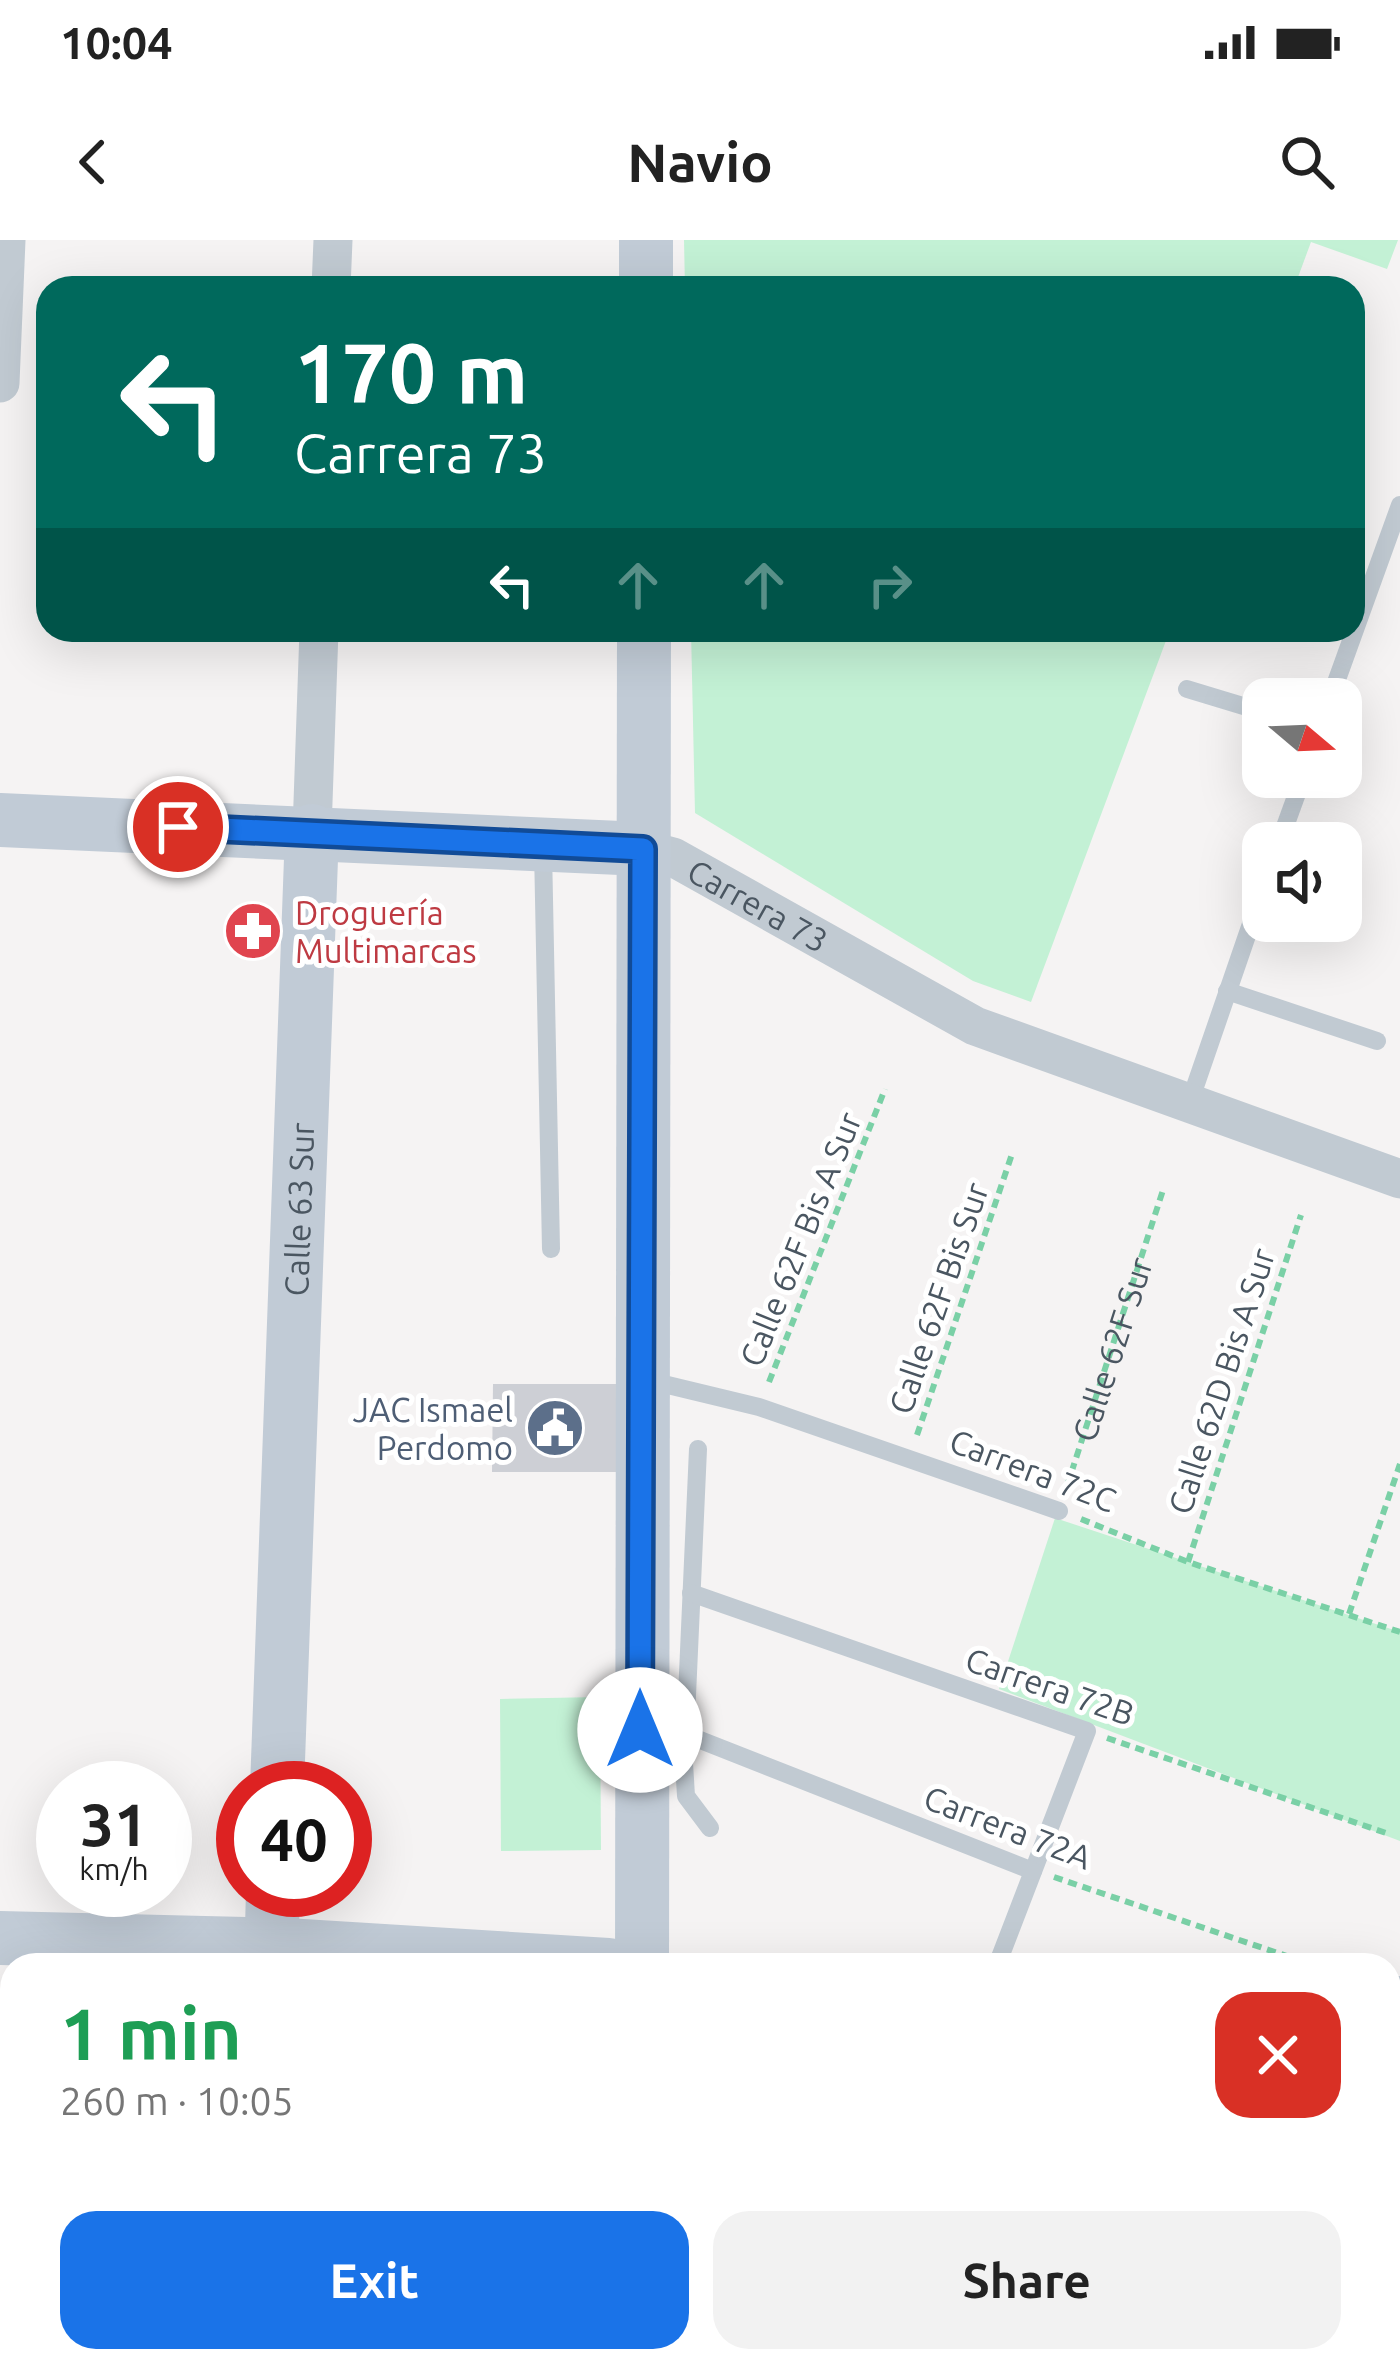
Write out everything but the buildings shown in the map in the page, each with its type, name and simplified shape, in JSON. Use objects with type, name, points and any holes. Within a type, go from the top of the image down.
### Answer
[{"type":"street","points":[[0,383],[6,240]]},
{"type":"street","points":[[331,276],[332,240]]},
{"type":"street","points":[[646,240],[646,276]]},
{"type":"street","name":"Calle 63 Sur","points":[[278,1761],[319,642]]},
{"type":"street","points":[[642,1953],[644,642]]},
{"type":"street","name":"Carrera 73","points":[[0,820],[643,849],[673,857],[954,1016],[1188,1107],[1400,1179]]},
{"type":"street","points":[[271,1953],[272,1917]]},
{"type":"street","points":[[0,1938],[254,1953]]},
{"type":"lane","points":[[1365,594],[1400,506]]},
{"type":"lane","points":[[1336,678],[1347,642]]},
{"type":"lane","points":[[1187,689],[1242,706]]},
{"type":"lane","points":[[543,844],[550,1250]]},
{"type":"lane","points":[[1188,1107],[1244,942]]},
{"type":"lane","points":[[1227,991],[1377,1041]]},
{"type":"lane","name":"Carrera 72C","points":[[642,1378],[759,1407],[1059,1511]]},
{"type":"lane","points":[[698,1449],[686,1796],[710,1828]]},
{"type":"lane","name":"Carrera 72B","points":[[691,1593],[1087,1731]]},
{"type":"lane","points":[[1002,1953],[1087,1731]]},
{"type":"lane","name":"Carrera 72A","points":[[685,1734],[1033,1870]]},
{"type":"path","name":"Calle 62F Bis A Sur","points":[[759,1407],[885,1089]]},
{"type":"path","name":"Calle 62F Bis Sur","points":[[910,1456],[1012,1154]]},
{"type":"path","name":"Calle 62F Sur","points":[[1059,1511],[1164,1186]]},
{"type":"path","name":"Calle 62D Bis A Sur","points":[[1188,1562],[1300,1215]]},
{"type":"path","points":[[1349,1615],[1400,1464]]},
{"type":"path","name":"Carrera 72C","points":[[1059,1511],[1188,1562],[1400,1632]]},
{"type":"path","name":"Carrera 72B","points":[[1087,1731],[1389,1834]]},
{"type":"path","name":"Carrera 72A","points":[[1033,1870],[1277,1953]]},
{"type":"green space","points":[[684,240],[1398,240],[1387,269],[1311,242],[1298,276],[685,276]]},
{"type":"green space","points":[[691,642],[1166,642],[1031,1002],[973,981],[695,813]]},
{"type":"green space","points":[[1055,1518],[1400,1632],[1400,1841],[999,1689]]},
{"type":"green space","points":[[600,1697],[601,1850],[501,1851],[500,1699]]},
{"type":"place","name":"Droguería Multimarcas","points":[[253,931]]},
{"type":"place","name":"JAC Ismael Perdomo","points":[[555,1428]]},
{"type":"route","points":[[178,827],[643,849],[640,1730]]}]
